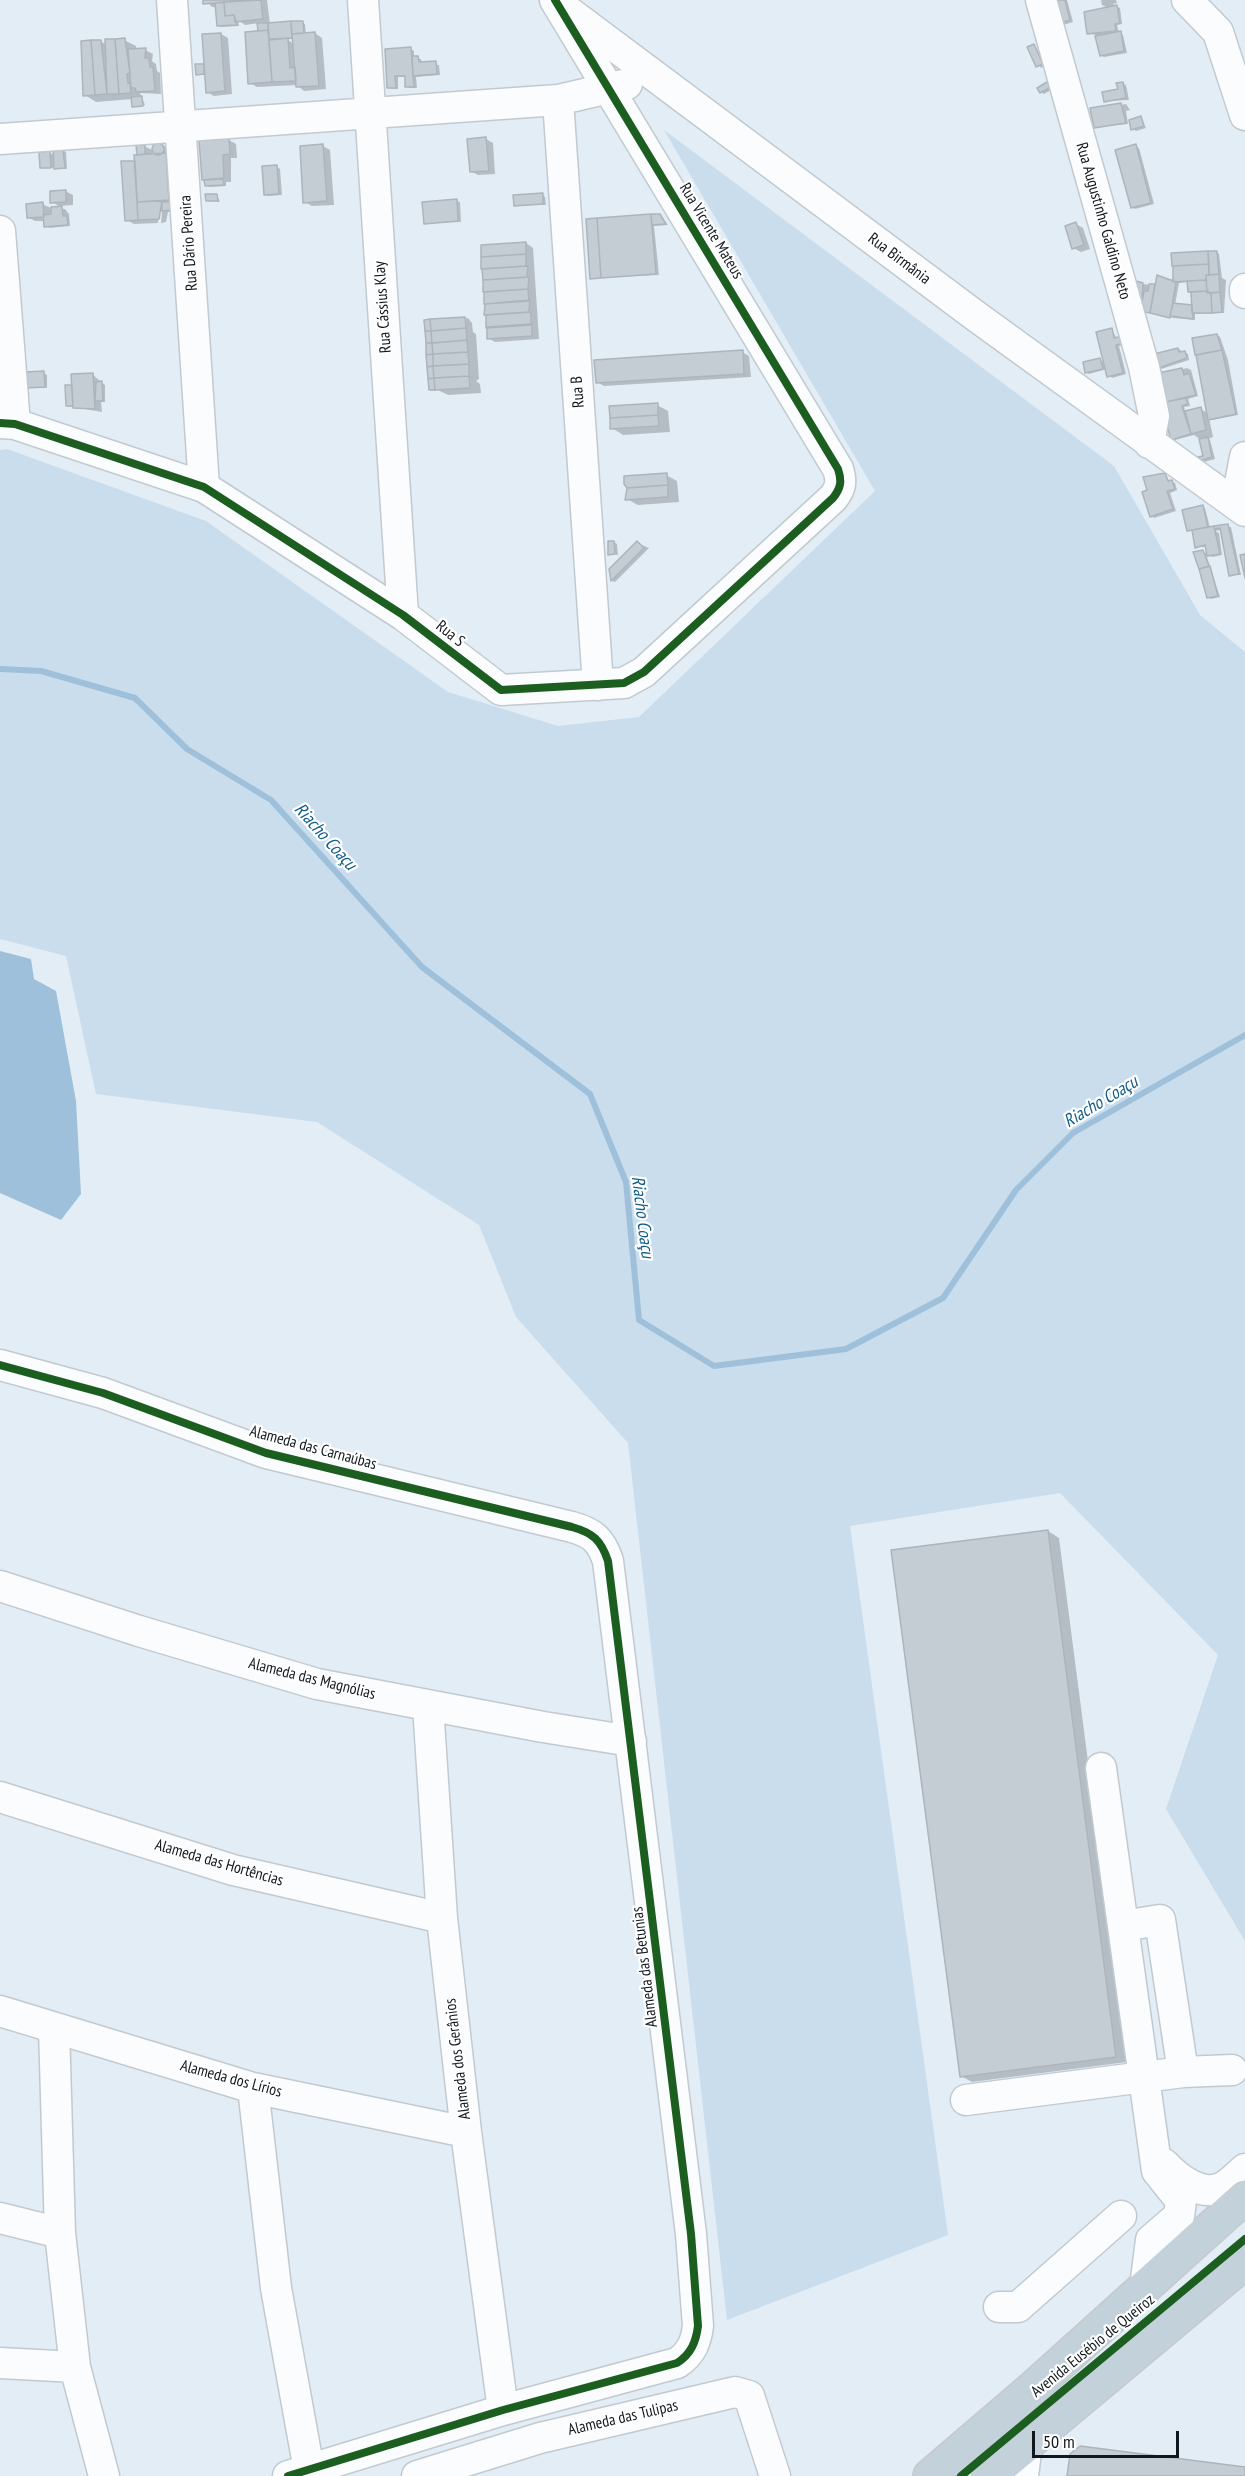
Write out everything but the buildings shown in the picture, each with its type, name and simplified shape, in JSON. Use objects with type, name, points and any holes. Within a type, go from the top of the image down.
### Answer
[{"type":"highway","name":"Avenida Eusébio de Queiroz","points":[[930,2476],[1245,2197]]},
{"type":"highway","name":"Avenida Eusébio de Queiroz","points":[[989,2476],[1245,2262]]},
{"type":"street","name":"Rua Dário Pereira","points":[[172,0],[204,487]]},
{"type":"street","name":"Rua Cássius Klay","points":[[363,0],[403,615]]},
{"type":"street","name":"Rua Augustinho Galdino Neto","points":[[1041,0],[1144,367],[1155,420],[1149,444]]},
{"type":"street","points":[[1187,0],[1218,32],[1245,115]]},
{"type":"street","name":"Rua Birmânia","points":[[556,1],[1149,444],[1241,508]]},
{"type":"street","name":"Rua Vicente Mateus","points":[[556,1],[838,469],[841,478]]},
{"type":"street","points":[[0,139],[558,100],[657,78]]},
{"type":"street","name":"Rua B","points":[[558,100],[598,685]]},
{"type":"street","points":[[0,231],[7,423]]},
{"type":"street","name":"Rua S","points":[[7,423],[204,487],[403,615],[501,690],[624,682],[644,672],[833,498],[839,490],[841,478]]},
{"type":"street","points":[[1241,508],[1245,457]]},
{"type":"street","name":"Alameda das Carnaúbas","points":[[0,1365],[103,1393],[266,1453],[572,1527],[597,1538],[609,1561]]},
{"type":"street","name":"Alameda das Betunias","points":[[503,2410],[677,2363],[686,2357],[691,2349],[698,2326],[690,2234],[609,1561]]},
{"type":"street","name":"Alameda das Magnólias","points":[[0,1586],[317,1684],[428,1706],[632,1741]]},
{"type":"street","name":"Alameda dos Gerânios","points":[[428,1706],[442,1918],[466,2132],[503,2410]]},
{"type":"street","points":[[1101,1768],[1157,2171],[1181,2201],[1179,2216],[1151,2240],[1146,2287]]},
{"type":"street","name":"Alameda das Hortências","points":[[0,1797],[233,1870],[442,1918]]},
{"type":"street","points":[[1123,1926],[1160,1920],[1183,2072]]},
{"type":"street","name":"Alameda dos Lírios","points":[[0,2011],[253,2088],[466,2132]]},
{"type":"street","points":[[54,2028],[60,2233],[75,2367],[104,2476]]},
{"type":"street","points":[[966,2100],[1183,2072],[1232,2070]]},
{"type":"street","points":[[253,2088],[298,2473],[503,2410]]},
{"type":"street","points":[[1153,2143],[1165,2165],[1190,2185],[1208,2191],[1222,2188],[1245,2169]]},
{"type":"street","points":[[999,2307],[1018,2307],[1121,2216]]},
{"type":"street","points":[[0,2218],[60,2233]]},
{"type":"street","points":[[0,2363],[75,2367]]},
{"type":"street","name":"Alameda das Tulipas","points":[[417,2476],[540,2438],[735,2392],[745,2393],[752,2401],[775,2476]]},
{"type":"street","points":[[1023,2476],[1027,2444]]},
{"type":"shaded area","points":[[664,130],[1114,466],[1200,615],[1245,652],[1245,1941],[1166,1809],[1218,1655],[1060,1493],[850,1526],[948,2235],[727,2320],[628,1443],[516,1317],[479,1225],[317,1122],[96,1094],[66,956],[0,939],[0,450],[7,449],[206,521],[448,692],[558,726],[639,717],[875,491]]},
{"type":"water","points":[[0,951],[31,959],[34,979],[56,991],[76,1101],[81,1194],[61,1220],[0,1193]]},
{"type":"waterway","name":"Riacho Coaçu","points":[[0,669],[41,671],[135,698],[187,749],[271,800],[422,967],[590,1094],[626,1182],[639,1320],[714,1366],[846,1349],[943,1298],[1016,1190],[1073,1133],[1245,1035]]},
{"type":"cycle path","points":[[0,423],[15,424],[204,487],[403,615],[501,690],[624,683],[644,672],[833,498],[838,491],[840,477],[838,469],[555,0]]},
{"type":"cycle path","points":[[0,1365],[103,1393],[266,1453],[579,1529],[595,1538],[608,1561],[691,2234],[698,2326],[696,2337],[689,2352],[677,2363],[503,2410],[288,2476]]},
{"type":"cycle path","points":[[961,2476],[1245,2239]]}]
